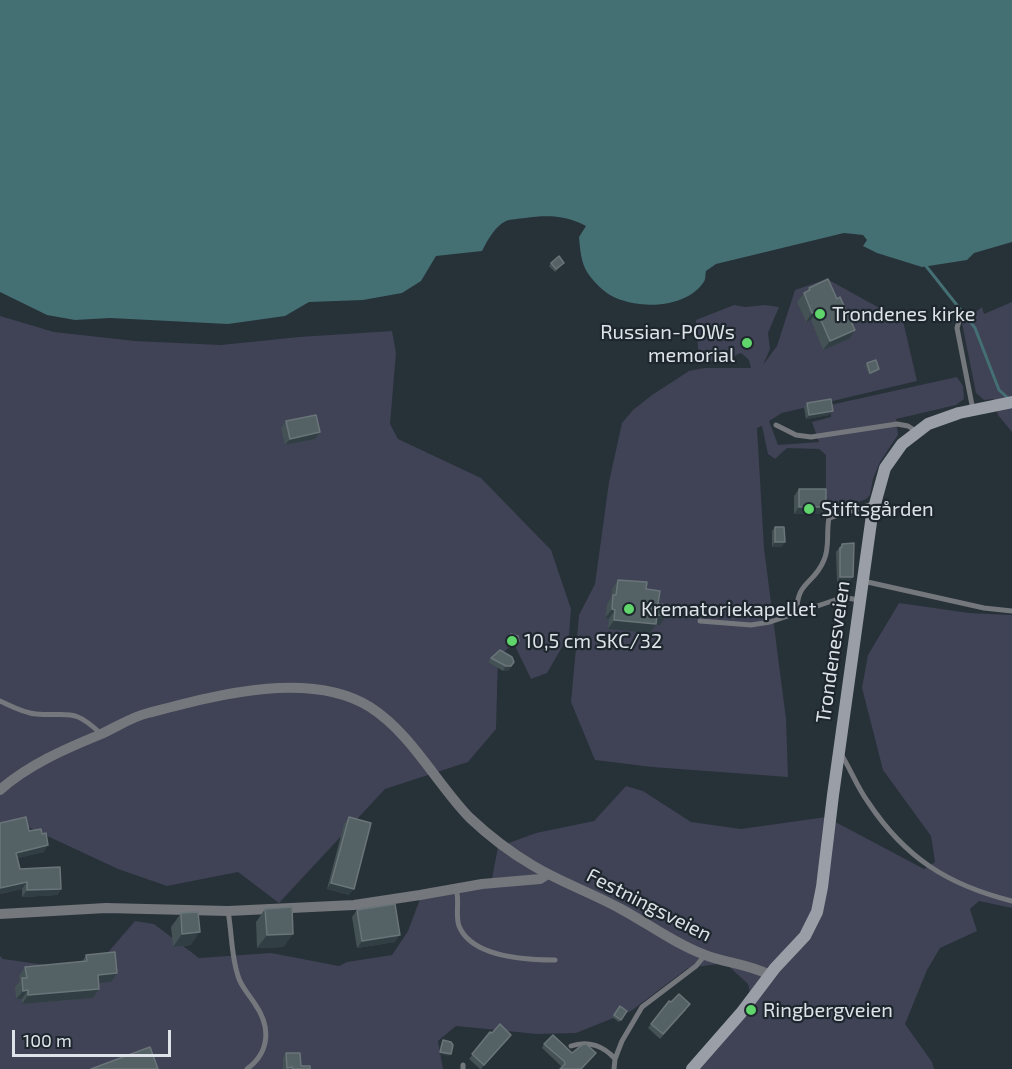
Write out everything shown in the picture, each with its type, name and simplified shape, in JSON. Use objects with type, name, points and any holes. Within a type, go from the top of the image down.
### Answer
[{"type":"main road","name":"Trondenesveien","points":[[770,975],[805,936],[820,904],[874,504],[888,462],[916,431],[940,419],[1012,402]]},
{"type":"main road","points":[[692,1069],[770,975]]},
{"type":"street","name":"Festningsveien","points":[[0,790],[19,775],[53,756],[147,713],[234,693],[286,688],[337,693],[377,712],[407,741],[470,818],[508,849],[548,874],[621,909],[687,948],[705,956],[759,969],[770,975]]},
{"type":"street","points":[[0,914],[106,908],[228,911],[354,905],[420,896],[455,888],[540,879],[548,874]]},
{"type":"lane","points":[[959,321],[957,328],[973,410]]},
{"type":"lane","points":[[776,425],[796,435],[811,437],[897,424],[908,426],[916,431]]},
{"type":"lane","points":[[797,613],[798,595],[820,568],[828,549],[829,518],[874,504]]},
{"type":"lane","points":[[863,581],[984,608],[1012,611]]},
{"type":"lane","points":[[700,621],[751,625],[770,622],[838,599],[861,600]]},
{"type":"lane","points":[[0,701],[34,714],[76,715],[87,721],[101,734]]},
{"type":"lane","points":[[839,750],[867,801],[904,848],[923,862],[965,886],[1012,901]]},
{"type":"lane","points":[[455,888],[459,926],[473,941],[501,956],[527,960],[555,960]]},
{"type":"lane","points":[[228,911],[232,955],[238,978],[259,1010],[267,1031],[264,1049],[247,1069]]},
{"type":"lane","points":[[614,1069],[615,1059],[627,1032],[642,1007],[696,966],[705,956]]},
{"type":"lane","points":[[571,1046],[580,1043],[590,1044],[607,1050],[615,1059]]},
{"type":"shaded area","points":[[0,0],[1012,0],[1012,242],[974,253],[967,260],[922,267],[877,253],[863,246],[867,240],[863,235],[844,233],[716,264],[706,271],[703,283],[695,292],[685,298],[673,302],[646,305],[621,300],[610,295],[589,275],[582,260],[579,237],[586,226],[564,218],[533,217],[502,223],[482,251],[436,256],[421,281],[402,293],[363,300],[309,302],[285,316],[228,324],[110,318],[75,320],[47,315],[0,292]]},
{"type":"shaded area","points":[[827,279],[903,321],[917,381],[782,413],[769,421],[778,445],[819,442],[812,422],[831,417],[830,405],[957,377],[963,386],[964,399],[956,405],[896,419],[898,435],[880,462],[870,495],[843,509],[834,510],[823,498],[826,491],[826,455],[819,449],[787,448],[775,459],[768,454],[762,426],[757,428],[764,548],[786,719],[788,777],[652,767],[595,760],[571,702],[579,615],[595,584],[609,482],[622,423],[633,410],[652,395],[689,371],[704,368],[751,368],[749,360],[741,353],[731,361],[720,363],[713,360],[709,363],[699,361],[696,320],[734,305],[779,307],[768,333],[770,349],[763,365],[777,346],[795,290]]},
{"type":"shaded area","points":[[1012,302],[1012,432],[998,415],[993,399],[984,400],[976,393],[962,323],[982,307],[984,314]]},
{"type":"shaded area","points":[[0,316],[54,332],[135,341],[221,345],[392,331],[396,353],[390,424],[398,439],[481,478],[551,550],[571,609],[569,635],[547,673],[531,679],[514,644],[498,656],[496,729],[468,762],[385,789],[279,903],[238,872],[167,886],[118,869],[28,827],[0,825]]},
{"type":"shaded area","points":[[899,603],[969,613],[1012,615],[1012,908],[979,901],[970,909],[977,931],[940,948],[927,970],[905,1024],[932,1062],[934,1069],[695,1069],[752,1003],[748,984],[725,963],[688,968],[631,1011],[576,1033],[537,1034],[456,1026],[438,1041],[443,1069],[0,1069],[0,956],[3,959],[67,968],[104,957],[135,921],[154,924],[199,958],[271,953],[339,966],[347,962],[392,955],[408,931],[420,899],[491,884],[498,847],[536,833],[594,821],[626,786],[643,791],[691,822],[741,829],[826,817],[924,869],[935,862],[931,836],[883,770],[862,688],[868,655]]},
{"type":"building","points":[[559,256],[564,263],[556,269],[551,263]]},
{"type":"building","points":[[828,279],[837,299],[840,297],[855,330],[830,341],[817,311],[812,313],[804,293]]},
{"type":"building","points":[[876,360],[879,369],[870,373],[867,363]]},
{"type":"building","points":[[831,399],[833,411],[809,415],[807,403]]},
{"type":"building","points":[[316,415],[320,432],[290,439],[286,421]]},
{"type":"building","points":[[799,489],[826,489],[826,507],[799,507]]},
{"type":"building","points":[[775,527],[784,527],[785,542],[775,542]]},
{"type":"building","points":[[854,543],[853,577],[840,577],[840,548],[842,544]]},
{"type":"building","name":"Krematoriekapellet","points":[[618,580],[647,582],[646,589],[660,591],[658,604],[667,605],[666,616],[657,615],[656,624],[614,620],[613,595],[616,595]]},
{"type":"building","name":"10,5 cm SKC/32","points":[[511,634],[518,636],[519,641],[507,645],[508,638]]},
{"type":"building","points":[[500,650],[512,657],[514,662],[511,666],[506,666],[491,658]]},
{"type":"building","points":[[26,817],[29,831],[41,829],[42,834],[46,833],[48,845],[16,853],[20,869],[60,867],[61,889],[27,890],[27,882],[0,888],[0,823]]},
{"type":"building","points":[[349,817],[371,823],[354,889],[331,883]]},
{"type":"building","points":[[395,904],[400,935],[362,941],[357,910]]},
{"type":"building","points":[[292,907],[293,934],[267,935],[265,909]]},
{"type":"building","points":[[198,912],[200,932],[182,934],[181,913]]},
{"type":"building","points":[[115,952],[117,973],[98,975],[99,989],[28,995],[28,990],[23,991],[22,978],[27,978],[25,967],[87,961],[86,955]]},
{"type":"building","points":[[679,994],[690,1004],[663,1034],[651,1024],[669,1001],[671,1002]]},
{"type":"building","points":[[620,1006],[627,1011],[621,1020],[614,1015]]},
{"type":"building","points":[[500,1024],[511,1035],[484,1065],[472,1054],[490,1032],[492,1033]]},
{"type":"building","points":[[553,1035],[572,1053],[586,1044],[596,1053],[581,1069],[560,1069],[565,1064],[564,1061],[544,1044]]},
{"type":"building","points":[[443,1040],[453,1045],[451,1054],[440,1052]]},
{"type":"building","points":[[150,1047],[158,1069],[91,1069]]},
{"type":"building","points":[[286,1053],[300,1053],[301,1066],[310,1066],[310,1069],[287,1068]]},
{"type":"waterway","points":[[926,266],[975,328],[999,390],[1008,398]]},
{"type":"place","name":"Trondenes kirke","points":[[820,314]]},
{"type":"place","name":"Russian-POWs memorial","points":[[747,343]]},
{"type":"place","name":"Stiftsgården","points":[[809,509]]},
{"type":"place","name":"Krematoriekapellet","points":[[629,609]]},
{"type":"place","name":"10,5 cm SKC/32","points":[[512,641]]},
{"type":"place","name":"Ringbergveien","points":[[751,1010]]}]
